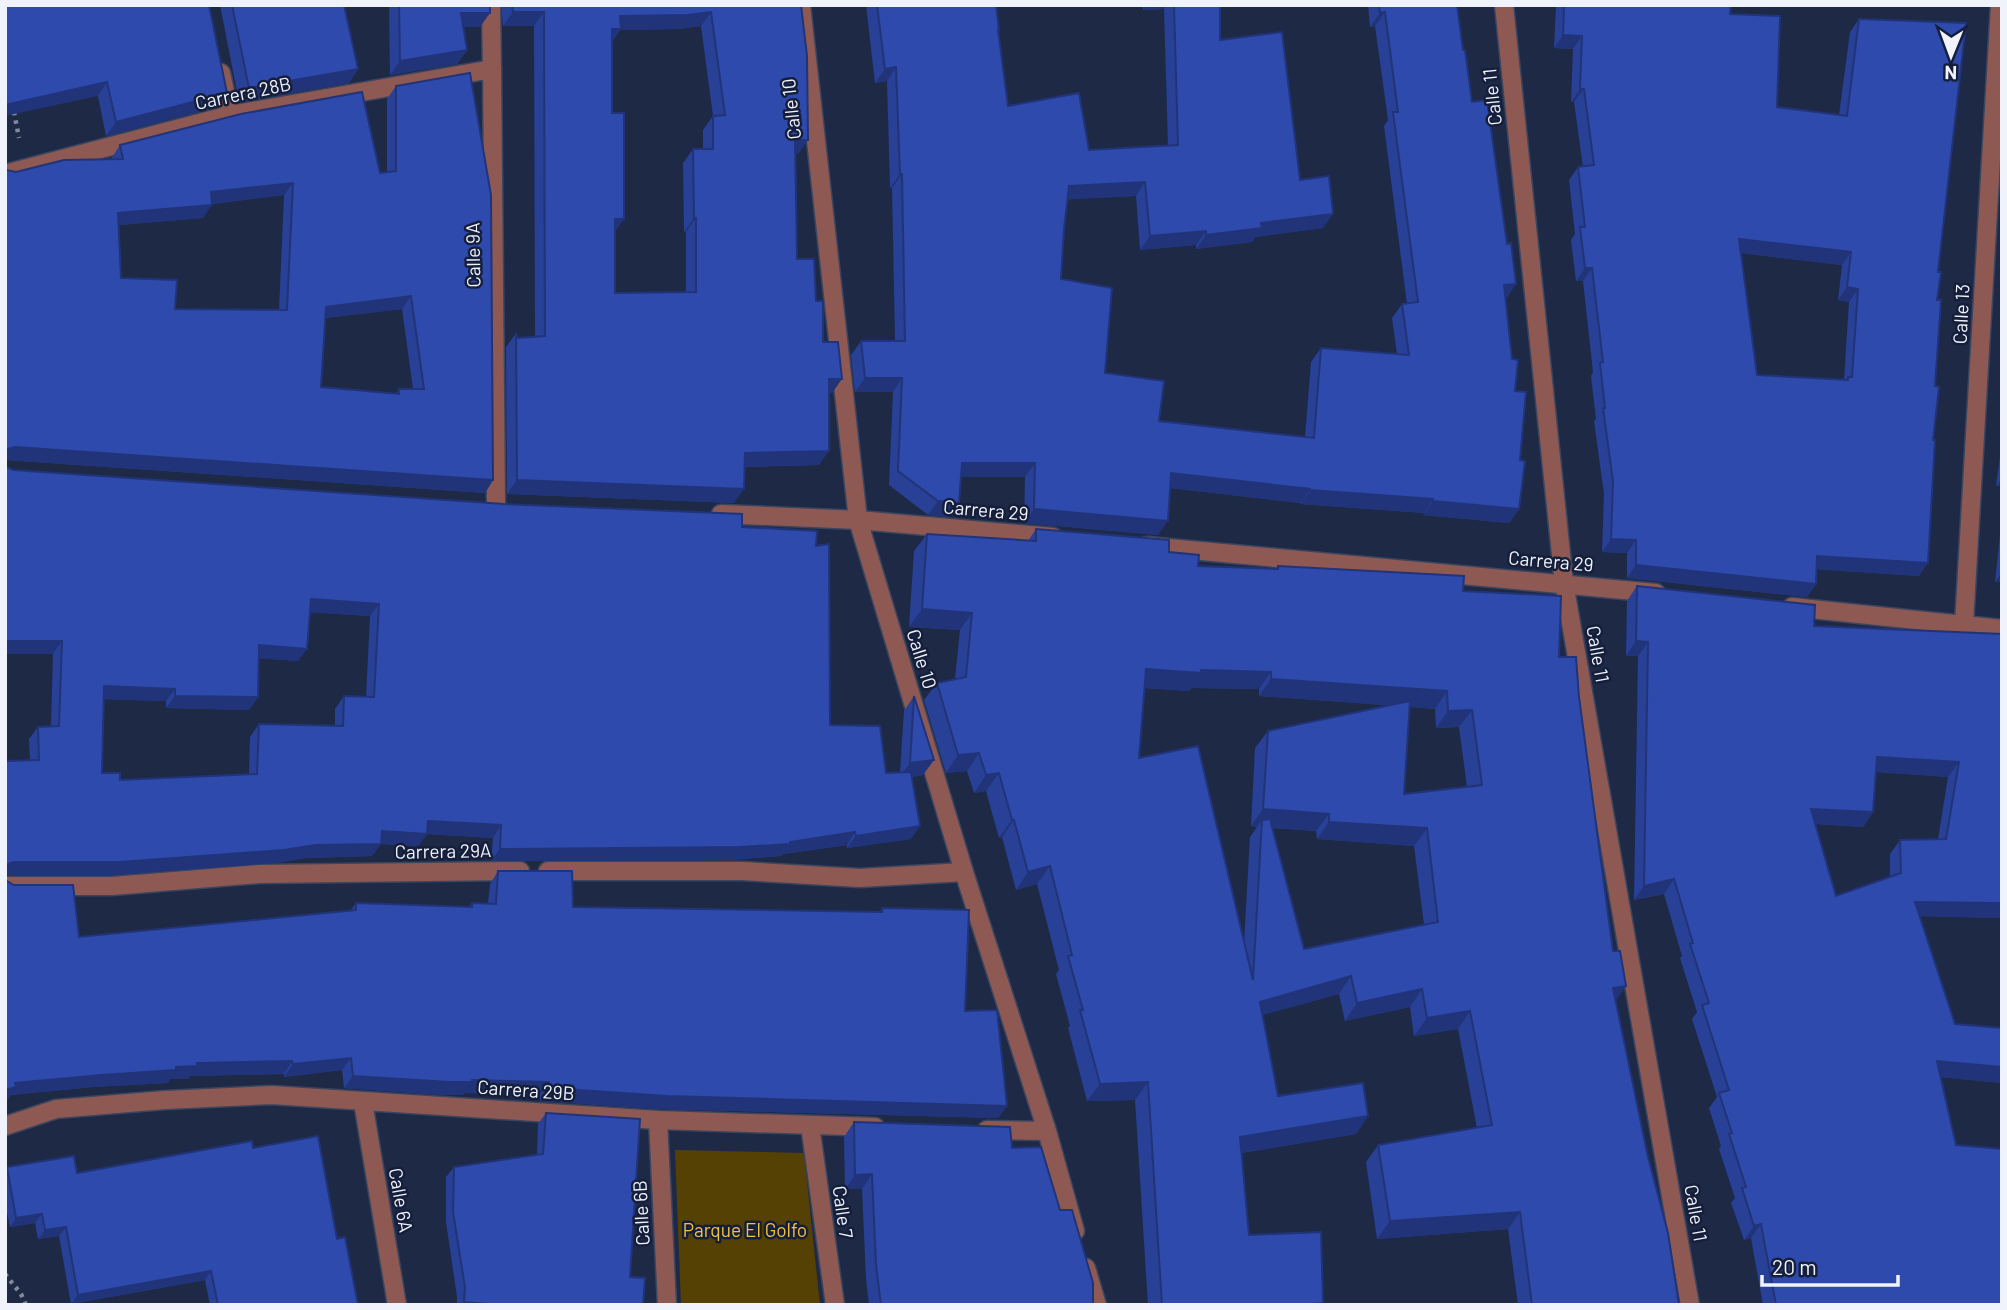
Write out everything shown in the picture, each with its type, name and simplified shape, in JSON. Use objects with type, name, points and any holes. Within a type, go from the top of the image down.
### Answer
[{"type":"street","name":"Calle 9A","points":[[491,5],[496,504]]},
{"type":"street","name":"Calle 10","points":[[801,5],[858,520],[964,872],[1047,1131],[1097,1305]]},
{"type":"street","name":"Calle 11","points":[[1504,5],[1564,583],[1690,1305]]},
{"type":"street","name":"Calle 13","points":[[1964,624],[2000,5]]},
{"type":"street","points":[[219,60],[229,115]]},
{"type":"street","name":"Carrera 28B","points":[[5,174],[229,115],[492,69]]},
{"type":"street","name":"Carrera 29","points":[[705,513],[858,520],[1066,539]]},
{"type":"street","name":"Carrera 29","points":[[1135,545],[1674,594]]},
{"type":"street","points":[[1771,604],[2002,629]]},
{"type":"street","name":"Carrera 29A","points":[[5,886],[112,886],[259,874],[742,871],[860,878],[964,872]]},
{"type":"street","name":"Carrera 29B","points":[[5,1126],[56,1109],[272,1095],[658,1120],[894,1127]]},
{"type":"street","name":"Calle 6A","points":[[363,1102],[397,1305]]},
{"type":"street","name":"Calle 6B","points":[[658,1120],[667,1305]]},
{"type":"street","name":"Calle 7","points":[[810,1125],[835,1305]]},
{"type":"street","points":[[963,1129],[1047,1131]]},
{"type":"path","points":[[13,106],[25,169]]},
{"type":"path","points":[[5,1274],[26,1305]]},
{"type":"green space","name":"Parque El Golfo","points":[[675,1150],[804,1153],[820,1305],[681,1305]]},
{"type":"building","points":[[5,5],[209,5],[227,93],[116,122],[107,82],[5,105]]},
{"type":"building","points":[[232,5],[344,5],[358,69],[249,88]]},
{"type":"building","points":[[399,5],[490,5],[490,13],[461,13],[467,50],[400,61]]},
{"type":"building","points":[[512,5],[801,5],[807,56],[808,140],[795,140],[797,259],[814,259],[816,301],[823,301],[823,342],[838,342],[842,379],[829,379],[829,451],[745,453],[744,489],[517,480],[516,333],[517,338],[545,336],[544,12],[513,12]],"holes":[[[711,12],[725,115],[713,116],[713,149],[693,149],[696,292],[615,293],[615,219],[624,219],[624,113],[612,113],[612,29],[621,29],[620,16]]]},
{"type":"building","points":[[877,5],[996,5],[1008,106],[1079,93],[1089,150],[1178,145],[1174,5],[1220,5],[1220,40],[1282,32],[1300,180],[1329,176],[1333,214],[1261,223],[1262,228],[1206,235],[1206,231],[1150,236],[1145,182],[1069,186],[1061,279],[1112,288],[1105,373],[1164,381],[1159,421],[1314,438],[1321,348],[1409,355],[1402,304],[1418,302],[1393,112],[1398,112],[1385,12],[1380,13],[1379,5],[1457,5],[1472,102],[1487,100],[1507,244],[1511,243],[1516,284],[1504,285],[1512,359],[1518,360],[1515,391],[1526,392],[1520,460],[1525,461],[1519,509],[1433,499],[1310,490],[1171,473],[1168,521],[1034,509],[1035,463],[962,463],[959,503],[938,501],[898,471],[902,378],[865,378],[861,341],[905,341],[902,174],[896,67],[885,69]]},
{"type":"building","points":[[1564,5],[1731,5],[1730,14],[1780,16],[1777,107],[1847,116],[1859,19],[1966,23],[1938,272],[1941,272],[1937,300],[1941,300],[1935,386],[1939,387],[1933,440],[1928,563],[1817,556],[1816,584],[1636,565],[1636,540],[1611,539],[1613,481],[1603,408],[1600,363],[1603,362],[1592,268],[1585,268],[1580,227],[1585,227],[1578,167],[1594,165],[1584,89],[1580,89],[1582,36],[1563,35]],"holes":[[[1739,239],[1851,252],[1847,287],[1858,289],[1852,377],[1848,377],[1848,380],[1757,375]]]},
{"type":"building","points":[[470,73],[491,195],[493,480],[15,447],[5,452],[5,167],[6,170],[16,172],[64,160],[123,159],[120,145],[241,114],[362,92],[380,173],[396,171],[396,86]],"holes":[[[293,183],[287,310],[175,309],[177,280],[121,278],[118,213],[212,205],[211,192]],[[411,296],[424,389],[399,389],[399,394],[321,387],[326,307]]]},
{"type":"building","points":[[5,465],[13,470],[504,504],[742,514],[742,527],[817,531],[816,546],[829,544],[830,725],[880,726],[886,773],[911,772],[920,826],[856,836],[855,832],[790,844],[739,847],[500,849],[501,825],[428,821],[427,834],[382,831],[381,844],[315,845],[284,850],[120,862],[13,862],[5,867],[5,761],[39,760],[38,727],[59,726],[62,641],[5,641]],"holes":[[[311,599],[379,604],[374,697],[344,696],[343,726],[259,724],[257,774],[120,780],[120,773],[102,773],[104,686],[175,689],[175,696],[258,697],[259,645],[307,649]]]},
{"type":"building","points":[[1036,529],[1169,540],[1169,552],[1199,555],[1198,566],[1278,569],[1278,566],[1464,576],[1463,591],[1561,596],[1559,657],[1576,657],[1613,951],[1620,951],[1626,986],[1613,988],[1648,1157],[1668,1233],[1679,1305],[1532,1305],[1520,1212],[1390,1221],[1378,1145],[1492,1125],[1470,1011],[1427,1018],[1422,989],[1357,1003],[1351,976],[1260,1002],[1278,1096],[1363,1083],[1368,1116],[1240,1137],[1249,1235],[1321,1232],[1323,1303],[1162,1305],[1148,1082],[1100,1084],[1080,1010],[1083,1010],[1068,956],[1072,955],[1050,866],[1028,872],[999,773],[986,775],[979,753],[958,755],[937,683],[966,677],[972,613],[922,609],[927,534],[1036,541]],"holes":[[[1146,669],[1201,673],[1201,670],[1271,672],[1271,679],[1447,691],[1448,711],[1472,710],[1482,785],[1404,794],[1410,701],[1268,731],[1263,809],[1329,814],[1329,822],[1427,828],[1438,922],[1304,949],[1270,819],[1262,820],[1253,980],[1198,746],[1139,758]]]},
{"type":"building","points":[[1637,586],[1815,605],[1814,626],[2002,634],[2002,903],[1915,902],[1955,1024],[2002,1028],[2002,1067],[1937,1061],[1956,1145],[2002,1149],[2002,1305],[1776,1305],[1761,1224],[1754,1226],[1742,1188],[1746,1187],[1729,1134],[1732,1133],[1719,1093],[1729,1090],[1702,1005],[1709,1003],[1690,944],[1693,943],[1674,879],[1644,886],[1648,642],[1636,641]],"holes":[[[1877,757],[1959,762],[1946,839],[1900,840],[1901,873],[1836,896],[1811,809],[1873,812]]]},
{"type":"building","points":[[914,696],[934,760],[910,763]]},
{"type":"building","points":[[498,871],[572,871],[573,907],[882,912],[882,908],[969,910],[965,1011],[997,1010],[1007,1106],[667,1096],[549,1088],[549,1082],[450,1082],[353,1076],[351,1058],[293,1064],[292,1061],[197,1063],[197,1066],[176,1067],[176,1070],[15,1083],[16,1087],[5,1090],[5,880],[14,885],[73,885],[79,937],[356,910],[356,903],[472,907],[472,903],[496,904]]},
{"type":"building","points":[[546,1113],[640,1119],[630,1277],[645,1278],[643,1305],[490,1305],[464,1302],[465,1287],[453,1212],[454,1167],[543,1154]]},
{"type":"building","points":[[854,1122],[1010,1127],[1012,1148],[1041,1147],[1060,1210],[1072,1210],[1093,1283],[1093,1305],[881,1305],[876,1265],[872,1174],[855,1175]]},
{"type":"building","points":[[318,1136],[337,1239],[345,1237],[358,1305],[218,1305],[211,1271],[78,1295],[66,1227],[45,1230],[42,1214],[16,1218],[7,1167],[74,1156],[77,1173],[252,1141],[253,1148]]}]
